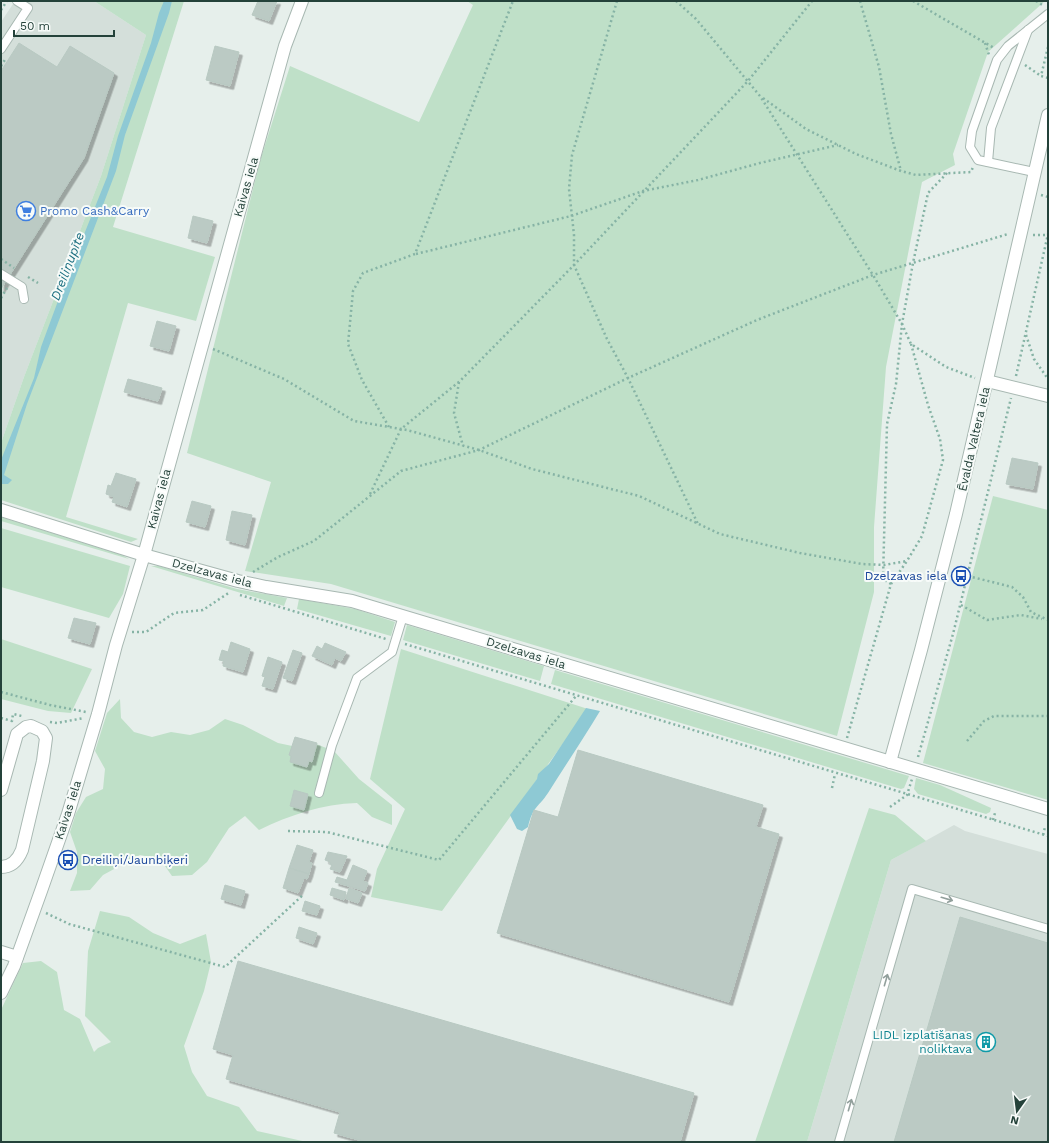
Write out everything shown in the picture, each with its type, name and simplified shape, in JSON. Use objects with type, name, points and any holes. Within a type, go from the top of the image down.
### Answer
[{"type":"street","name":"Kaivas iela","points":[[1,993],[17,956],[68,814],[98,714],[119,633],[144,555],[285,46],[302,1]]},
{"type":"street","name":"Ēvalda Valtera iela","points":[[890,762],[922,650],[956,514],[1048,115]]},
{"type":"street","points":[[987,381],[1048,396]]},
{"type":"street","name":"Dzelzavas iela","points":[[1,510],[144,555],[238,581],[352,601],[1048,809]]},
{"type":"street","points":[[1,790],[17,734],[26,727],[31,726],[42,731],[46,738],[45,753],[22,850],[18,860],[12,864],[1,867]]},
{"type":"street","points":[[1,952],[17,956]]},
{"type":"lane","points":[[1,49],[28,8],[17,1]]},
{"type":"lane","points":[[1034,172],[978,160],[970,147],[972,130],[997,60],[1008,46],[1048,14]]},
{"type":"lane","points":[[988,162],[992,128],[1028,30]]},
{"type":"lane","points":[[1,274],[22,287],[24,298]]},
{"type":"lane","points":[[319,793],[332,745],[357,678],[392,652],[403,616]]},
{"type":"lane","points":[[839,1142],[912,889],[1048,929]]},
{"type":"path","points":[[1,10],[7,1]]},
{"type":"path","points":[[415,254],[512,1]]},
{"type":"path","points":[[617,1],[572,155],[570,189],[571,216],[574,235],[574,265],[607,339],[628,378],[699,525]]},
{"type":"path","points":[[676,1],[696,19],[760,96],[873,275],[902,324],[911,344],[928,405],[940,438],[943,460],[922,536],[891,584],[844,748]]},
{"type":"path","points":[[369,497],[402,429],[460,381],[574,265],[748,81],[812,1]]},
{"type":"path","points":[[860,1],[879,67],[891,134],[901,171]]},
{"type":"path","points":[[913,1],[1002,53]]},
{"type":"path","points":[[1048,47],[1041,76],[1048,78]]},
{"type":"path","points":[[760,96],[806,129],[856,154],[901,171],[916,175],[971,172],[978,160]]},
{"type":"path","points":[[389,427],[362,380],[348,344],[353,291],[363,273],[415,254],[571,216],[643,191],[698,180],[838,145]]},
{"type":"path","points":[[891,584],[883,579],[887,424],[896,384],[902,324],[912,263],[928,193],[947,173]]},
{"type":"path","points":[[119,633],[146,632],[174,613],[203,610],[229,592],[238,581],[278,557],[314,541],[401,471],[479,450],[628,378],[757,320],[873,275],[1008,234],[1048,235],[961,605],[907,795],[890,807]]},
{"type":"path","points":[[1025,335],[1034,360],[1048,379]]},
{"type":"path","points":[[202,344],[284,379],[354,421],[402,429],[479,450],[532,468],[639,496],[720,534],[800,553],[862,564],[884,565],[907,561]]},
{"type":"path","points":[[911,344],[946,367],[987,381]]},
{"type":"path","points":[[460,381],[454,413],[464,446]]},
{"type":"path","points":[[968,576],[1012,587],[1023,597],[1031,612],[1047,620]]},
{"type":"path","points":[[222,590],[835,774],[1048,836]]},
{"type":"path","points":[[961,605],[987,620],[1021,615],[1047,620]]},
{"type":"path","points":[[1,692],[50,705],[98,714]]},
{"type":"path","points":[[288,832],[326,832],[439,860],[576,696]]},
{"type":"path","points":[[967,741],[984,721],[994,716],[1048,716]]},
{"type":"path","points":[[832,788],[835,774]]},
{"type":"path","points":[[994,820],[996,813]]},
{"type":"path","points":[[1043,835],[1045,828]]},
{"type":"path","points":[[34,908],[69,924],[226,967],[304,894]]},
{"type":"shaded area","points":[[15,1],[94,1],[146,35],[101,176],[24,377],[1,443],[1,22]]},
{"type":"shaded area","points":[[954,825],[965,831],[1048,854],[1048,1142],[807,1142],[891,860]]},
{"type":"green space","points":[[94,1],[184,1],[113,227],[215,257],[196,321],[128,303],[66,517],[138,539],[131,542],[1,500],[1,443],[24,377],[101,176],[146,35]]},
{"type":"green space","points":[[467,1],[1045,1],[988,52],[953,154],[955,165],[922,182],[886,367],[874,527],[874,592],[837,736],[331,584],[245,571],[271,482],[187,453],[260,161],[290,66],[419,122],[473,5]]},
{"type":"green space","points":[[993,496],[1048,510],[1048,800],[923,763]]},
{"type":"green space","points":[[1,517],[122,555],[129,559],[1,521]]},
{"type":"green space","points":[[1,528],[130,566],[123,594],[109,618],[1,587]]},
{"type":"green space","points":[[151,566],[159,566],[237,589],[287,598],[284,606]]},
{"type":"green space","points":[[299,599],[355,609],[395,622],[391,636],[297,609]]},
{"type":"green space","points":[[407,625],[544,666],[540,681],[403,640]]},
{"type":"green space","points":[[1,639],[92,669],[71,713],[48,711],[1,699]]},
{"type":"green space","points":[[401,649],[588,709],[442,911],[371,897],[377,869],[405,809],[370,779]]},
{"type":"green space","points":[[555,670],[909,776],[904,788],[901,789],[551,684]]},
{"type":"green space","points":[[120,699],[121,718],[134,732],[152,737],[171,732],[190,735],[209,730],[225,719],[243,725],[278,743],[297,747],[316,744],[334,751],[359,779],[392,805],[392,825],[372,817],[357,803],[306,811],[259,830],[245,816],[229,828],[207,862],[192,875],[172,876],[160,859],[140,855],[103,875],[90,890],[70,891],[77,873],[77,852],[70,832],[76,813],[86,797],[103,789],[105,769],[95,751],[107,713]]},
{"type":"green space","points":[[916,778],[940,785],[991,808],[990,812],[986,814],[918,794],[914,789]]},
{"type":"green space","points":[[869,808],[895,815],[926,841],[891,860],[807,1142],[755,1142]]},
{"type":"green space","points":[[100,911],[129,917],[153,933],[180,944],[206,934],[211,962],[204,991],[184,1046],[192,1072],[207,1096],[239,1107],[257,1131],[307,1142],[1,1142],[1,1010],[23,963],[41,961],[57,972],[64,1010],[80,1019],[94,1052],[98,1048],[111,1042],[85,1016],[88,951]]},
{"type":"water","name":"Dreiliņupīte","points":[[164,1],[172,1],[169,13],[125,135],[116,171],[27,404],[4,475],[12,480],[8,484],[1,484],[1,460],[34,378],[41,347],[65,282],[107,177],[118,136],[151,43],[159,13]]},
{"type":"water","points":[[586,708],[600,711],[548,793],[534,811],[528,827],[522,831],[517,829],[510,815],[537,779],[538,774],[549,764]]},
{"type":"building","points":[[258,1],[277,1],[269,21],[252,15]]},
{"type":"building","name":"Promo Cash&Carry","points":[[19,43],[57,67],[70,46],[114,73],[84,158],[1,289],[1,71]]},
{"type":"building","points":[[215,46],[239,52],[230,86],[206,80]]},
{"type":"building","points":[[193,216],[213,221],[207,243],[188,238]]},
{"type":"building","points":[[157,321],[176,326],[169,351],[150,346]]},
{"type":"building","points":[[128,379],[162,388],[158,401],[124,392]]},
{"type":"building","points":[[1012,458],[1038,463],[1033,489],[1006,484]]},
{"type":"building","points":[[116,473],[136,479],[127,507],[112,502],[114,497],[106,494],[108,485],[111,486]]},
{"type":"building","points":[[192,501],[211,506],[205,527],[186,522]]},
{"type":"building","points":[[232,511],[252,515],[245,545],[226,540]]},
{"type":"building","points":[[74,618],[96,623],[90,644],[68,638]]},
{"type":"building","points":[[231,642],[250,649],[243,672],[223,666],[224,661],[219,660],[222,650],[228,652]]},
{"type":"building","points":[[325,643],[346,652],[341,661],[335,658],[332,665],[312,656],[317,646],[322,649]]},
{"type":"building","points":[[293,650],[302,653],[292,681],[283,678]]},
{"type":"building","points":[[268,657],[282,662],[273,689],[262,686],[265,677],[262,676]]},
{"type":"building","points":[[295,737],[317,743],[312,762],[309,761],[307,767],[290,762],[291,756],[289,755]]},
{"type":"building","points":[[578,750],[763,805],[756,827],[779,834],[729,1002],[497,933],[534,810],[558,817]]},
{"type":"building","points":[[294,790],[308,794],[304,810],[290,806]]},
{"type":"building","points":[[297,845],[313,850],[309,862],[312,863],[309,874],[289,868]]},
{"type":"building","points":[[328,852],[347,856],[340,872],[330,869],[332,865],[330,862],[325,860]]},
{"type":"building","points":[[353,865],[367,871],[363,881],[368,883],[365,891],[335,882],[337,877],[347,880]]},
{"type":"building","points":[[289,868],[309,874],[307,879],[304,878],[298,893],[283,888]]},
{"type":"building","points":[[225,885],[245,891],[241,905],[221,899]]},
{"type":"building","points":[[332,888],[346,892],[344,900],[330,895]]},
{"type":"building","points":[[349,888],[362,893],[358,903],[346,899]]},
{"type":"building","points":[[305,901],[320,906],[317,915],[302,911]]},
{"type":"building","name":"LIDL izplatīšanas noliktava","points":[[960,917],[1048,943],[1048,1142],[894,1142]]},
{"type":"building","points":[[299,927],[317,933],[313,944],[296,938]]},
{"type":"building","points":[[238,961],[694,1093],[680,1142],[366,1142],[334,1133],[340,1112],[226,1079],[233,1055],[213,1049]]},
{"type":"place","name":"Promo Cash&Carry","points":[[26,211]]},
{"type":"place","name":"Dzelzavas iela","points":[[961,576]]},
{"type":"place","name":"Dreiliņi/Jaunbiķeri","points":[[68,860]]},
{"type":"place","name":"LIDL izplatīšanas noliktava","points":[[986,1042]]}]
